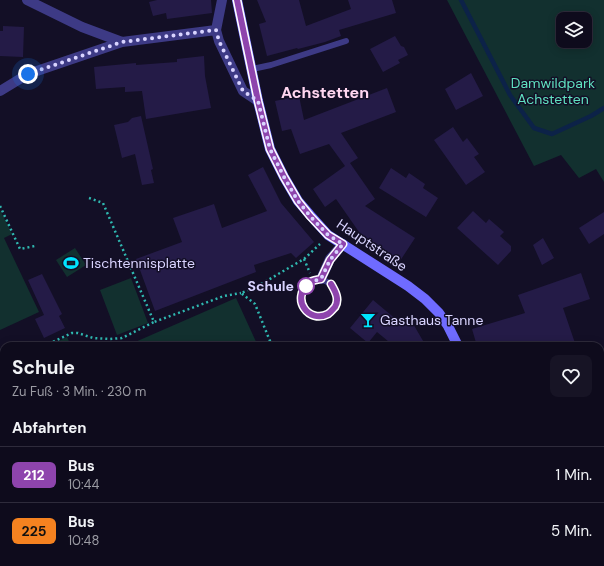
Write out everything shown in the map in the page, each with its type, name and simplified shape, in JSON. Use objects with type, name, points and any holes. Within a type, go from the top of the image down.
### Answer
[{"type":"street","points":[[28,0],[82,27],[122,42]]},
{"type":"street","points":[[222,0],[216,30],[219,41],[243,91],[258,101]]},
{"type":"street","name":"Hauptstraße","points":[[237,0],[258,101],[270,149],[298,201],[328,235],[408,286],[425,299],[448,326],[456,342]]},
{"type":"street","points":[[0,91],[28,74],[122,42],[216,30]]},
{"type":"street","points":[[321,279],[330,260],[343,244]]},
{"type":"lane","points":[[252,69],[272,65],[346,41]]},
{"type":"lane","points":[[321,279],[331,284],[337,293],[336,304],[329,313],[319,316],[308,313],[301,304],[301,292],[310,282],[321,279]]},
{"type":"path","points":[[89,198],[103,203],[154,322]]},
{"type":"path","points":[[0,206],[20,249],[35,246]]},
{"type":"path","points":[[53,342],[72,333],[78,333],[93,338],[122,338],[154,322],[224,296],[241,293],[256,287],[304,259],[328,235]]},
{"type":"path","points":[[304,259],[310,272]]},
{"type":"path","points":[[241,293],[255,304],[270,342]]},
{"type":"green space","name":"Damwildpark Achstetten","points":[[447,0],[604,0],[604,182],[596,169],[579,178],[561,155],[534,166]]},
{"type":"green space","points":[[0,210],[12,234],[4,238],[39,312],[0,330]]},
{"type":"green space","name":"Tischtennisplatte","points":[[75,248],[86,265],[67,277],[56,260]]},
{"type":"green space","points":[[131,278],[148,323],[117,335],[100,290]]},
{"type":"green space","points":[[236,298],[256,342],[135,342]]},
{"type":"green space","points":[[67,337],[69,342],[57,342]]},
{"type":"building","points":[[157,0],[211,0],[212,13],[167,19],[166,13],[153,16],[149,2]]},
{"type":"building","points":[[257,0],[299,0],[306,26],[351,9],[348,0],[392,0],[396,13],[339,30],[341,36],[325,42],[267,56],[259,24],[266,22]]},
{"type":"building","points":[[3,26],[24,27],[23,57],[0,56],[0,31],[3,31]]},
{"type":"building","points":[[395,36],[401,46],[404,47],[408,55],[398,60],[400,63],[383,72],[370,49]]},
{"type":"building","points":[[204,56],[205,76],[211,108],[146,119],[142,91],[125,92],[125,87],[96,89],[94,67],[136,63],[136,65],[177,62],[177,59]]},
{"type":"building","points":[[471,73],[483,96],[456,110],[445,89]]},
{"type":"building","points":[[387,88],[396,112],[341,133],[358,158],[350,163],[375,199],[365,206],[415,238],[398,264],[356,236],[359,232],[336,199],[325,207],[313,189],[345,166],[329,144],[300,154],[291,129],[282,131],[275,101],[299,96],[304,120]]},
{"type":"building","points":[[141,116],[153,169],[151,170],[154,183],[142,185],[135,154],[122,158],[114,125],[128,122],[132,118]]},
{"type":"building","points":[[453,127],[463,142],[467,138],[479,154],[474,157],[485,172],[466,185],[434,140]]},
{"type":"building","points":[[263,167],[281,203],[314,242],[296,258],[291,253],[254,265],[256,272],[155,311],[136,259],[182,242],[173,218],[214,204],[222,228],[267,211],[248,175]]},
{"type":"building","points":[[391,168],[406,178],[409,173],[425,184],[423,188],[438,198],[426,217],[379,188]]},
{"type":"building","points":[[473,211],[486,223],[489,219],[504,232],[500,236],[511,246],[511,251],[498,265],[457,228]]},
{"type":"building","points":[[604,212],[604,234],[589,244],[579,228]]},
{"type":"building","points":[[543,238],[554,258],[542,265],[533,245]]},
{"type":"building","points":[[581,273],[590,299],[563,308],[575,342],[476,342],[472,329],[525,313],[518,295]]},
{"type":"building","points":[[42,274],[62,314],[59,316],[65,328],[44,338],[35,319],[44,315],[28,280]]},
{"type":"building","points":[[373,300],[404,326],[412,322],[424,342],[389,342],[377,332],[369,342],[367,342],[350,328]]},
{"type":"waterway","points":[[461,0],[510,95],[534,128],[552,134],[591,116],[604,108]]},
{"type":"bus line","name":"212","points":[[237,0],[258,101],[270,149],[298,201],[328,235],[343,244],[330,260],[321,279],[310,282],[301,292],[301,304],[308,313],[319,316],[329,313],[336,304],[337,293],[331,284]]},
{"type":"place","name":"Tischtennisplatte","points":[[71,263]]},
{"type":"place","name":"Schule","points":[[306,286]]},
{"type":"place","name":"Gasthaus Tanne","points":[[368,320]]},
{"type":"district","name":"Achstetten","points":[[325,92]]},
{"type":"route","points":[[28,74],[122,42],[216,30],[219,41],[243,91],[258,101],[270,149],[298,201],[328,235],[343,244],[330,260],[321,279],[310,282],[306,286]]}]
